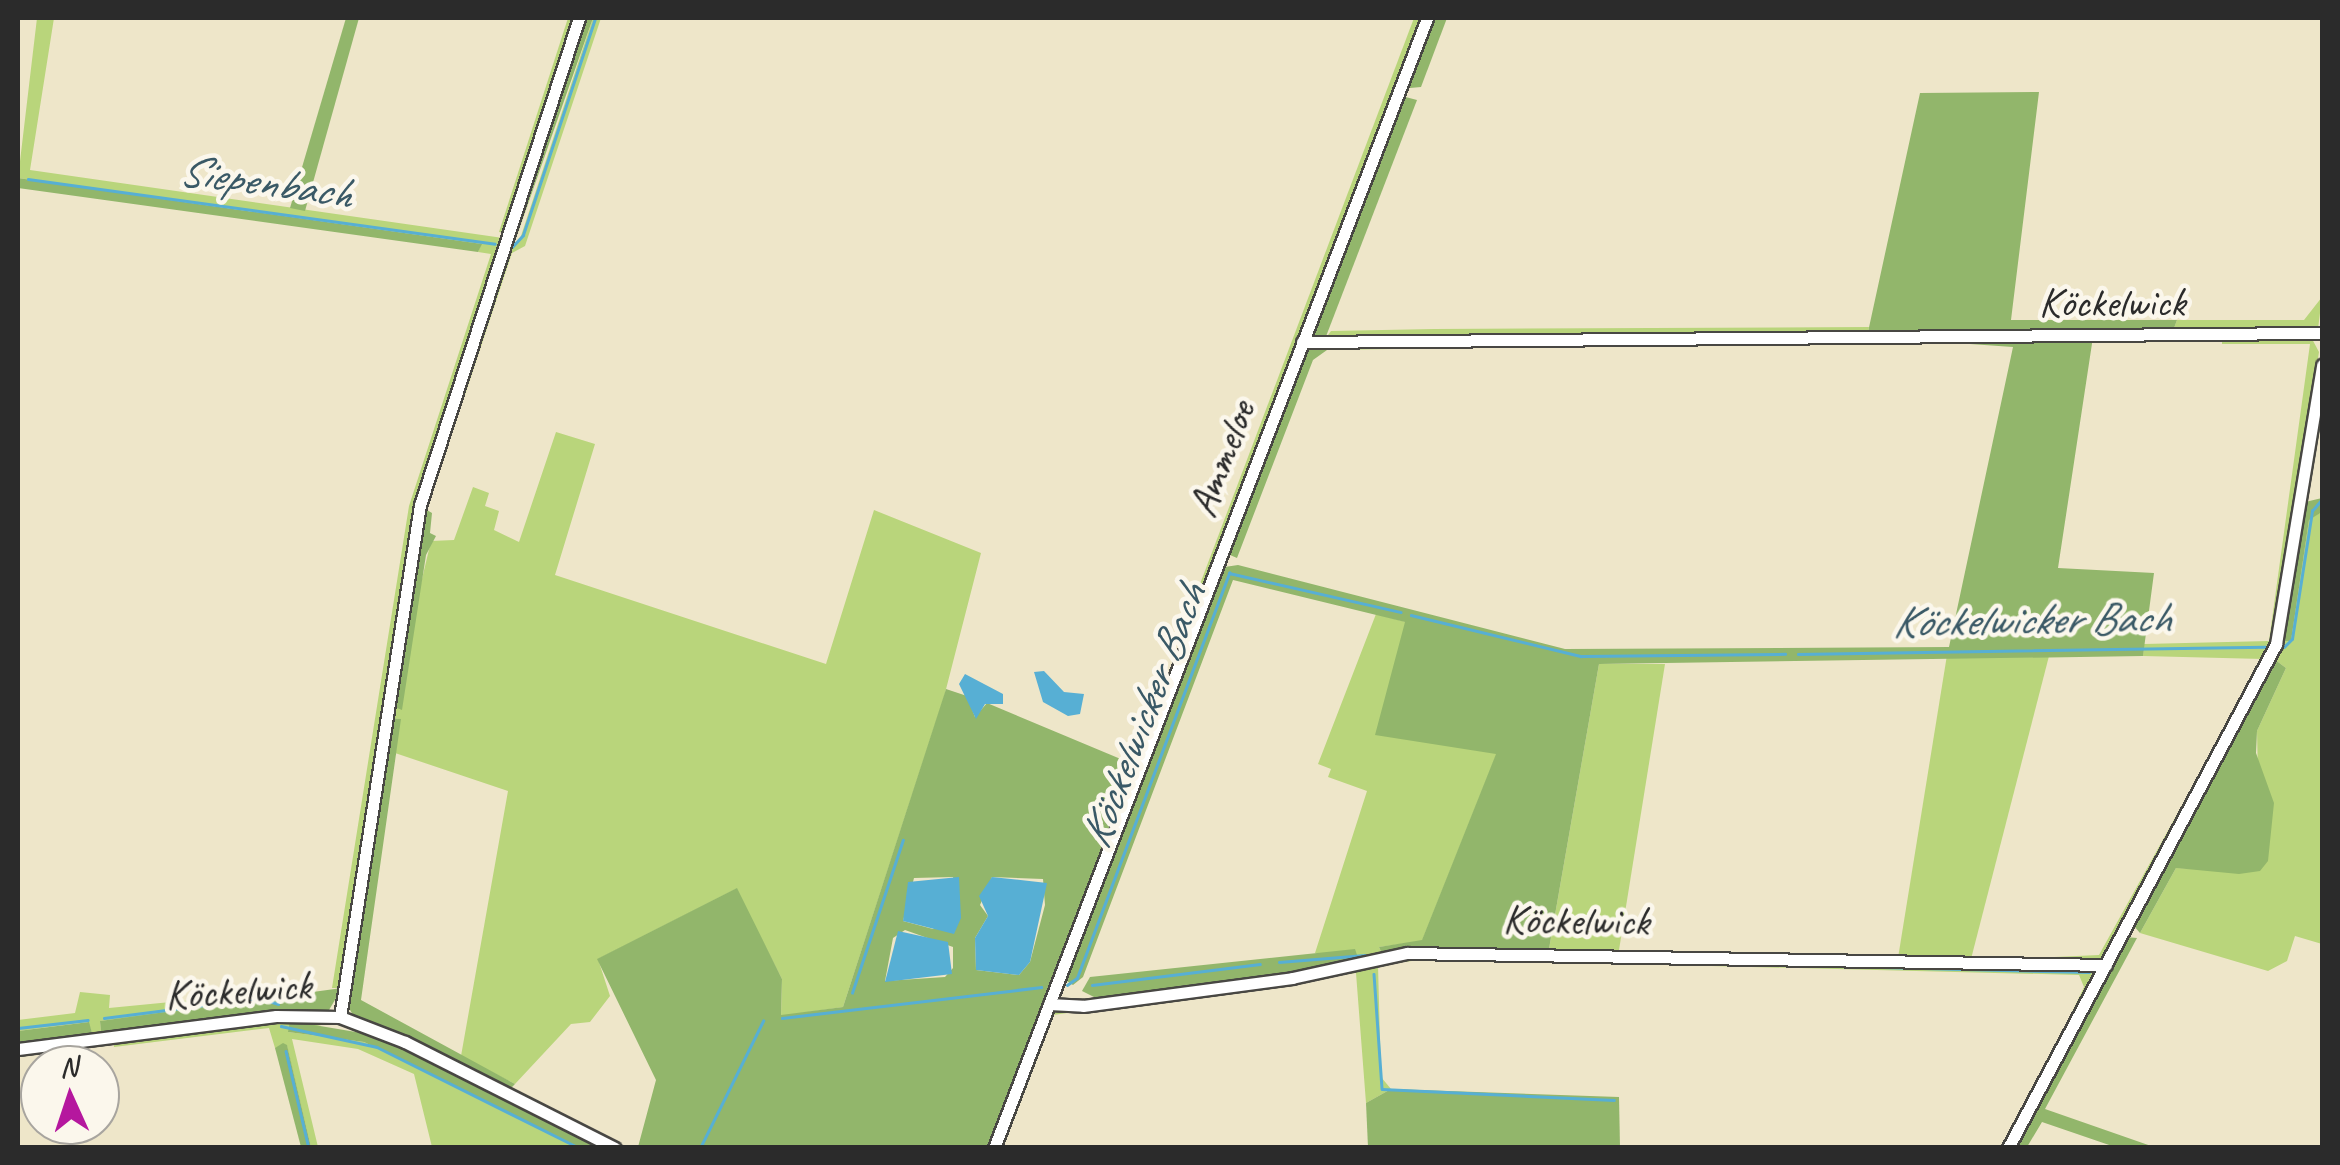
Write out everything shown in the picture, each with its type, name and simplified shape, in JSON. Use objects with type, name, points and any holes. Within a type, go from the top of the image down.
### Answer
[{"type":"street","points":[[340,1017],[420,505],[578,18]]},
{"type":"street","name":"Ammeloe","points":[[994,1148],[1427,18]]},
{"type":"street","name":"Köckelwick","points":[[1302,342],[2322,333]]},
{"type":"street","points":[[2008,1148],[2276,644],[2322,365]]},
{"type":"street","name":"Köckelwick","points":[[1049,1004],[1083,1006],[1292,978],[1408,953],[2106,965]]},
{"type":"street","name":"Köckelwick","points":[[18,1049],[276,1016],[340,1017],[615,1148]]},
{"type":"green space","points":[[37,18],[54,18],[30,170],[503,238],[419,498],[342,988],[332,988],[409,506],[491,254],[478,252],[481,244],[18,178]]},
{"type":"green space","points":[[346,18],[359,18],[305,211],[290,208]]},
{"type":"green space","points":[[568,18],[576,18],[505,233],[499,232]]},
{"type":"green space","points":[[582,18],[593,18],[514,244],[508,242]]},
{"type":"green space","points":[[593,18],[601,18],[525,246],[512,253],[465,395],[459,394],[508,242],[519,242]]},
{"type":"green space","points":[[1414,18],[1421,18],[1190,624],[1183,629]]},
{"type":"green space","points":[[1428,18],[1447,18],[1421,87],[1410,88],[1403,84]]},
{"type":"green space","points":[[2039,92],[2011,320],[2177,320],[2173,331],[1868,332],[1920,93]]},
{"type":"green space","points":[[1398,95],[1417,100],[1325,339],[1315,337],[1309,331]]},
{"type":"green space","points":[[18,178],[482,244],[478,252],[18,188]]},
{"type":"green space","points":[[2322,297],[2318,329],[2173,331],[2177,320],[2304,320]]},
{"type":"green space","points":[[1869,327],[1868,332],[1325,339],[1331,331]]},
{"type":"green space","points":[[2222,336],[2311,337],[2319,352],[2273,641],[2103,960],[1985,960],[2099,955],[2263,659],[2143,656],[2144,644],[2269,641],[2310,344],[2222,344]]},
{"type":"green space","points":[[2093,337],[2058,568],[2154,573],[2143,656],[1599,664],[1549,949],[1422,948],[1383,956],[1379,947],[1422,940],[1496,754],[1375,735],[1405,622],[1233,580],[1083,977],[1073,985],[1062,978],[1218,568],[1238,565],[1565,649],[1949,647],[2013,347],[1898,339]]},
{"type":"green space","points":[[1849,342],[1327,350],[1321,344]]},
{"type":"green space","points":[[1321,344],[1327,350],[1313,360],[1237,558],[1223,552],[1298,355]]},
{"type":"green space","points":[[556,432],[595,444],[555,575],[826,664],[874,510],[981,553],[944,697],[843,1007],[781,1016],[782,979],[736,889],[598,959],[610,996],[590,1022],[571,1024],[515,1084],[461,1056],[508,791],[395,753],[400,719],[389,718],[431,541],[454,540],[473,487],[489,493],[485,506],[499,511],[494,530],[519,542]]},
{"type":"green space","points":[[2322,498],[2322,512],[2309,520],[2291,641],[2279,641],[2301,503]]},
{"type":"green space","points":[[422,507],[432,513],[430,533],[436,536],[426,555],[402,710],[390,705]]},
{"type":"green space","points":[[2322,512],[2322,944],[2295,936],[2287,961],[2268,971],[2140,933],[2176,868],[2260,871],[2257,731],[2286,668],[2274,659],[2279,641],[2291,640],[2309,519]]},
{"type":"green space","points":[[1376,614],[1406,622],[1497,753],[1422,941],[1379,947],[1383,956],[1359,961],[1315,953],[1367,791],[1328,777],[1331,769],[1318,764]]},
{"type":"green space","points":[[1947,655],[2049,656],[1971,959],[1898,958]]},
{"type":"green space","points":[[2274,659],[2286,668],[2257,731],[2256,753],[2274,803],[2268,861],[2260,871],[2239,874],[2176,868],[2140,933],[2133,925]]},
{"type":"green space","points":[[1599,664],[1665,664],[1619,950],[1549,949]]},
{"type":"green space","points":[[946,689],[967,696],[975,717],[987,703],[1135,765],[991,1147],[638,1147],[656,1080],[597,959],[737,888],[782,979],[781,1015],[843,1007]],"holes":[[[953,877],[960,910],[933,929],[903,921],[914,878]],[[992,877],[1043,879],[1045,905],[1030,962],[1019,975],[976,970],[975,938],[988,916],[980,905]],[[905,930],[953,947],[953,968],[945,977],[885,981],[893,938]]]},
{"type":"green space","points":[[389,718],[401,719],[361,1000],[515,1084],[510,1089],[353,1015],[346,1003]]},
{"type":"green space","points":[[2125,937],[2137,938],[2045,1109],[2154,1147],[2115,1147],[2042,1122],[2027,1147],[2011,1148]]},
{"type":"green space","points":[[1355,949],[1359,961],[1292,975],[1100,1000],[1082,991],[1090,977]]},
{"type":"green space","points":[[1408,956],[2092,969],[2095,973],[2052,1054],[2084,987],[2079,975],[1429,959],[1378,965],[1381,1077],[1391,1089],[1366,1103],[1356,973],[1053,1015],[1002,1147],[997,1148],[1049,1013],[1285,981]]},
{"type":"green space","points":[[342,988],[329,1010],[101,1032],[100,1021]]},
{"type":"green space","points":[[284,991],[280,1000],[100,1021],[101,1032],[92,1033],[88,1022],[18,1031],[18,1020],[75,1013],[80,992],[110,995],[109,1008]]},
{"type":"green space","points":[[290,1018],[341,1022],[374,1032],[603,1147],[374,1035],[331,1023],[288,1032],[364,1042],[581,1147],[432,1147],[414,1074],[358,1049],[292,1039],[318,1147],[311,1147],[287,1046],[275,1048],[269,1028],[120,1046],[114,1045],[113,1039]]},
{"type":"green space","points":[[290,1021],[374,1035],[603,1147],[577,1146],[364,1042],[288,1032]]},
{"type":"green space","points":[[89,1022],[92,1033],[18,1042],[18,1031]]},
{"type":"green space","points":[[287,1045],[311,1147],[301,1147],[275,1048]]},
{"type":"green space","points":[[1391,1089],[1619,1097],[1620,1147],[1368,1147],[1366,1103]]},
{"type":"water","points":[[1044,671],[1064,692],[1084,694],[1080,714],[1068,716],[1043,702],[1034,672]]},
{"type":"water","points":[[965,674],[1003,694],[1003,704],[985,704],[976,719],[959,684]]},
{"type":"water","points":[[959,877],[961,918],[954,934],[903,921],[908,882]]},
{"type":"water","points":[[992,877],[1047,883],[1030,962],[1019,975],[976,970],[975,938],[988,916],[979,896]]},
{"type":"water","points":[[898,931],[948,942],[952,974],[885,982]]},
{"type":"waterway","name":"Siepenbach","points":[[512,247],[523,235],[595,18]]},
{"type":"waterway","name":"Siepenbach","points":[[28,179],[494,244]]},
{"type":"waterway","name":"Köckelwicker Bach","points":[[2284,647],[2292,639],[2312,511],[2322,499]]},
{"type":"waterway","name":"Köckelwicker Bach","points":[[1067,985],[1077,978],[1229,573],[1401,612]]},
{"type":"waterway","name":"Köckelwicker Bach","points":[[1411,615],[1581,656],[1785,654]]},
{"type":"waterway","name":"Köckelwicker Bach","points":[[1798,654],[2265,647]]},
{"type":"waterway","points":[[852,993],[903,840]]},
{"type":"waterway","points":[[1279,962],[1365,955]]},
{"type":"waterway","points":[[1092,985],[1260,964]]},
{"type":"waterway","points":[[1800,965],[2089,972]]},
{"type":"waterway","points":[[1374,974],[1382,1089],[1614,1100]]},
{"type":"waterway","name":"Köckelwicker Bach","points":[[782,1018],[1041,987]]},
{"type":"waterway","name":"Köckelwicker Bach","points":[[104,1018],[260,998],[278,1004]]},
{"type":"waterway","name":"Köckelwicker Bach","points":[[18,1028],[88,1020]]},
{"type":"waterway","name":"Köckelwicker Bach","points":[[700,1148],[763,1021]]},
{"type":"waterway","name":"Köckelwicker Bach","points":[[281,1026],[377,1047],[580,1148]]},
{"type":"waterway","points":[[286,1051],[309,1148]]}]
